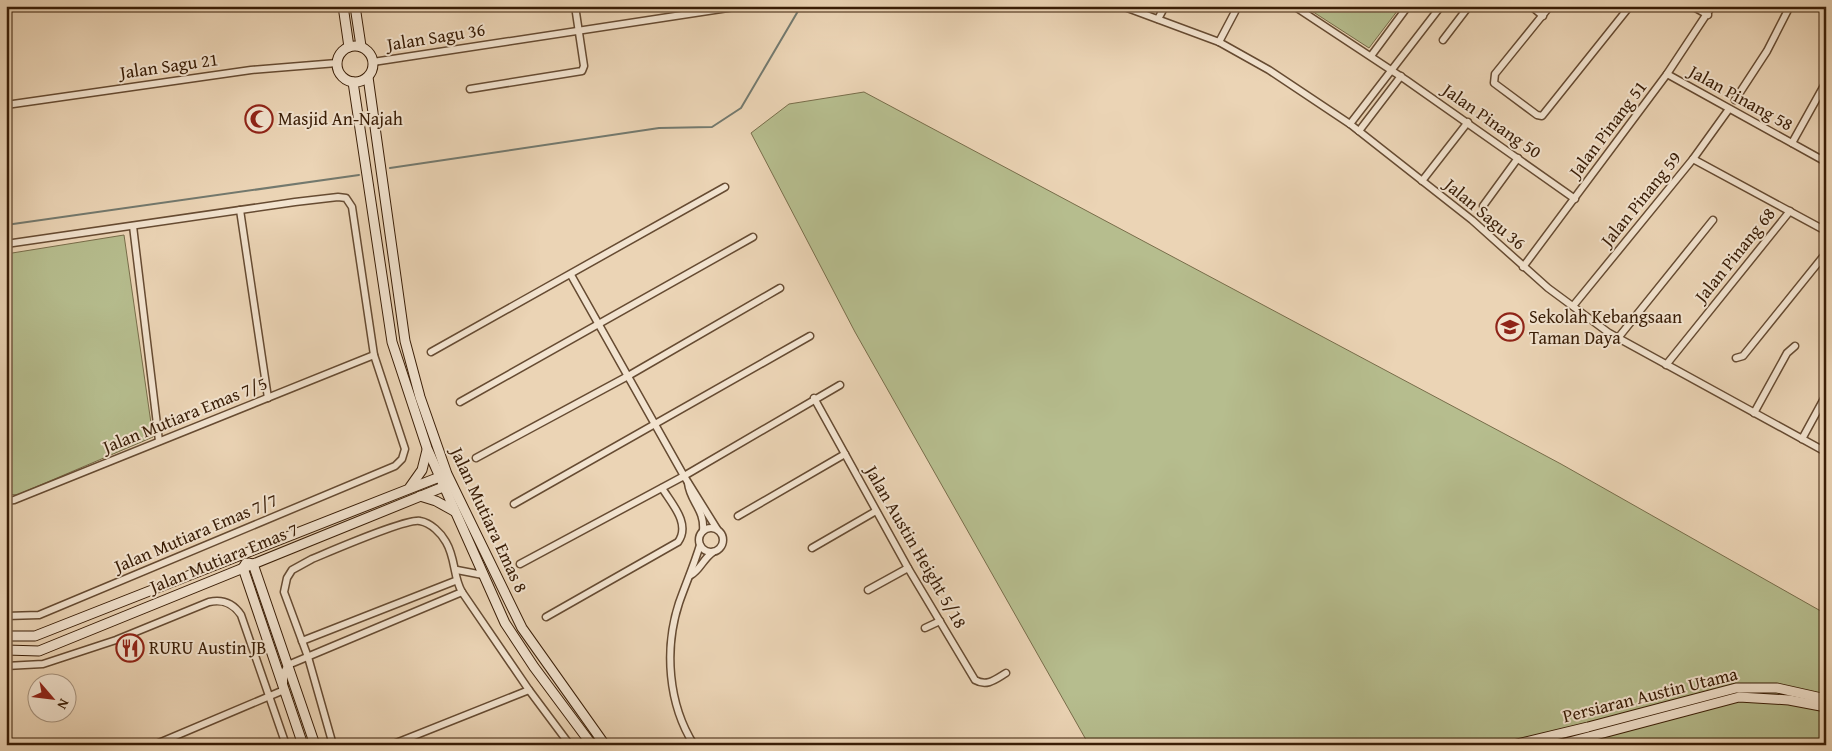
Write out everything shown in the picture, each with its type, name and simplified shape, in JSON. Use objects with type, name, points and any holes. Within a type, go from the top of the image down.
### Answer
[{"type":"street","points":[[343,6],[349,46]]},
{"type":"street","points":[[355,6],[361,46]]},
{"type":"street","points":[[470,89],[582,71],[584,66],[575,6]]},
{"type":"street","name":"Jalan Sagu 36","points":[[374,62],[741,6]]},
{"type":"street","name":"Jalan Sagu 36","points":[[1122,6],[1219,42],[1269,70],[1350,124],[1472,220],[1523,267],[1618,338],[1826,452]]},
{"type":"street","points":[[1158,19],[1165,6]]},
{"type":"street","points":[[1219,42],[1238,6]]},
{"type":"street","name":"Jalan Pinang 50","points":[[1294,6],[1468,122],[1575,199]]},
{"type":"street","points":[[1371,56],[1408,6]]},
{"type":"street","points":[[1350,124],[1441,6]]},
{"type":"street","points":[[1442,40],[1469,6]]},
{"type":"street","points":[[1531,6],[1543,16]]},
{"type":"street","points":[[1550,6],[1495,74],[1493,79],[1494,83],[1537,115],[1542,116],[1630,6]]},
{"type":"street","points":[[1692,6],[1708,15]]},
{"type":"street","name":"Jalan Pinang 51","points":[[1523,267],[1668,74],[1708,15],[1712,6]]},
{"type":"street","points":[[1735,100],[1767,51],[1790,6]]},
{"type":"street","points":[[349,46],[361,46],[370,52],[374,62],[368,77],[353,82],[343,78],[337,63],[340,53],[349,46]]},
{"type":"street","name":"Jalan Sagu 21","points":[[6,105],[251,70],[337,63]]},
{"type":"street","name":"Jalan Pinang 58","points":[[1668,74],[1826,162]]},
{"type":"street","points":[[1359,132],[1401,76]]},
{"type":"street","name":"Jalan Mutiara Emas 8","points":[[368,77],[405,341],[443,475],[522,628],[605,745]]},
{"type":"street","name":"Jalan Mutiara Emas 8","points":[[353,82],[392,342],[427,448],[443,475]]},
{"type":"street","points":[[1792,143],[1826,82]]},
{"type":"street","name":"Jalan Pinang 59","points":[[1573,306],[1693,159],[1729,109]]},
{"type":"street","points":[[1422,181],[1468,122]]},
{"type":"street","points":[[1483,206],[1518,158]]},
{"type":"street","points":[[1693,159],[1826,231]]},
{"type":"street","points":[[431,352],[725,187]]},
{"type":"street","points":[[6,244],[342,197],[349,200],[353,212],[374,355]]},
{"type":"street","points":[[240,210],[268,398]]},
{"type":"street","name":"Jalan Pinang 68","points":[[1666,365],[1790,211]]},
{"type":"street","points":[[1618,338],[1713,220]]},
{"type":"street","points":[[133,226],[159,441]]},
{"type":"street","points":[[460,402],[753,237]]},
{"type":"street","points":[[1736,358],[1743,356],[1826,253]]},
{"type":"street","points":[[571,275],[657,424],[704,518],[703,531],[699,538],[700,545],[675,618],[672,641],[671,675],[676,708],[694,745]]},
{"type":"street","points":[[476,458],[628,376],[780,288]]},
{"type":"street","points":[[514,504],[810,336]]},
{"type":"street","points":[[1754,413],[1787,353],[1795,346]]},
{"type":"street","name":"Jalan Mutiara Emas 7/5","points":[[6,500],[14,500],[374,355]]},
{"type":"street","name":"Jalan Mutiara Emas 7/7","points":[[6,616],[38,615],[395,466],[402,459],[404,445],[374,355]]},
{"type":"street","points":[[520,564],[662,488],[686,479],[814,398],[840,385]]},
{"type":"street","points":[[1802,439],[1826,396]]},
{"type":"street","name":"Jalan Austin Height 5/18","points":[[814,398],[908,568],[975,680],[981,684],[990,683],[1006,673]]},
{"type":"street","points":[[408,489],[422,470],[427,448]]},
{"type":"street","points":[[738,516],[846,454]]},
{"type":"street","name":"Jalan Mutiara Emas 7","points":[[6,636],[35,636],[443,475]]},
{"type":"street","points":[[686,479],[693,486],[717,529],[723,534],[724,542],[720,549],[701,562],[696,572],[691,575]]},
{"type":"street","name":"Jalan Mutiara Emas 8","points":[[447,485],[454,511],[505,623],[534,667],[592,745]]},
{"type":"street","name":"Jalan Mutiara Emas 7","points":[[6,650],[39,650],[447,485]]},
{"type":"street","points":[[546,617],[678,542],[682,537],[682,525],[662,488]]},
{"type":"street","points":[[420,496],[436,501],[454,511]]},
{"type":"street","points":[[812,548],[876,511]]},
{"type":"street","points":[[333,745],[308,657],[284,592],[287,578],[296,566],[412,520],[431,525],[440,534],[449,547],[457,570],[455,581],[529,690],[570,745]]},
{"type":"street","points":[[703,531],[710,527],[717,529]]},
{"type":"street","points":[[700,545],[705,551],[713,552]]},
{"type":"street","points":[[257,549],[248,565],[284,690],[303,745]]},
{"type":"street","points":[[232,559],[248,565],[288,664],[315,745]]},
{"type":"street","points":[[868,590],[908,568]]},
{"type":"street","points":[[457,570],[482,575]]},
{"type":"street","points":[[302,641],[455,581]]},
{"type":"street","points":[[284,690],[284,672],[288,664],[462,592]]},
{"type":"street","points":[[6,666],[43,664],[116,640],[215,601],[224,602],[235,607],[243,620],[248,641],[270,696],[286,745]]},
{"type":"street","points":[[925,628],[940,621]]},
{"type":"street","name":"Persiaran Austin Utama","points":[[1513,745],[1736,688],[1777,688],[1826,699]]},
{"type":"street","points":[[154,745],[168,742],[284,690]]},
{"type":"street","points":[[391,745],[529,690]]},
{"type":"street","points":[[1812,695],[1826,694]]},
{"type":"street","name":"Persiaran Austin Utama","points":[[1558,745],[1739,697],[1789,700],[1826,707]]},
{"type":"green space","points":[[1304,6],[1401,6],[1369,48]]},
{"type":"green space","points":[[864,92],[1561,464],[1826,614],[1826,709],[1822,722],[1821,745],[1089,745],[855,332],[751,133],[789,104]]},
{"type":"green space","points":[[124,235],[153,437],[17,495],[7,494],[6,254]]},
{"type":"waterway","points":[[390,168],[659,128],[712,127],[741,108],[801,6]]},
{"type":"waterway","points":[[6,225],[359,175]]},
{"type":"place","name":"Masjid An-Najah","points":[[259,119]]},
{"type":"place","name":"Sekolah Kebangsaan Taman Daya","points":[[1510,327]]},
{"type":"place","name":"RURU Austin JB","points":[[130,648]]}]
